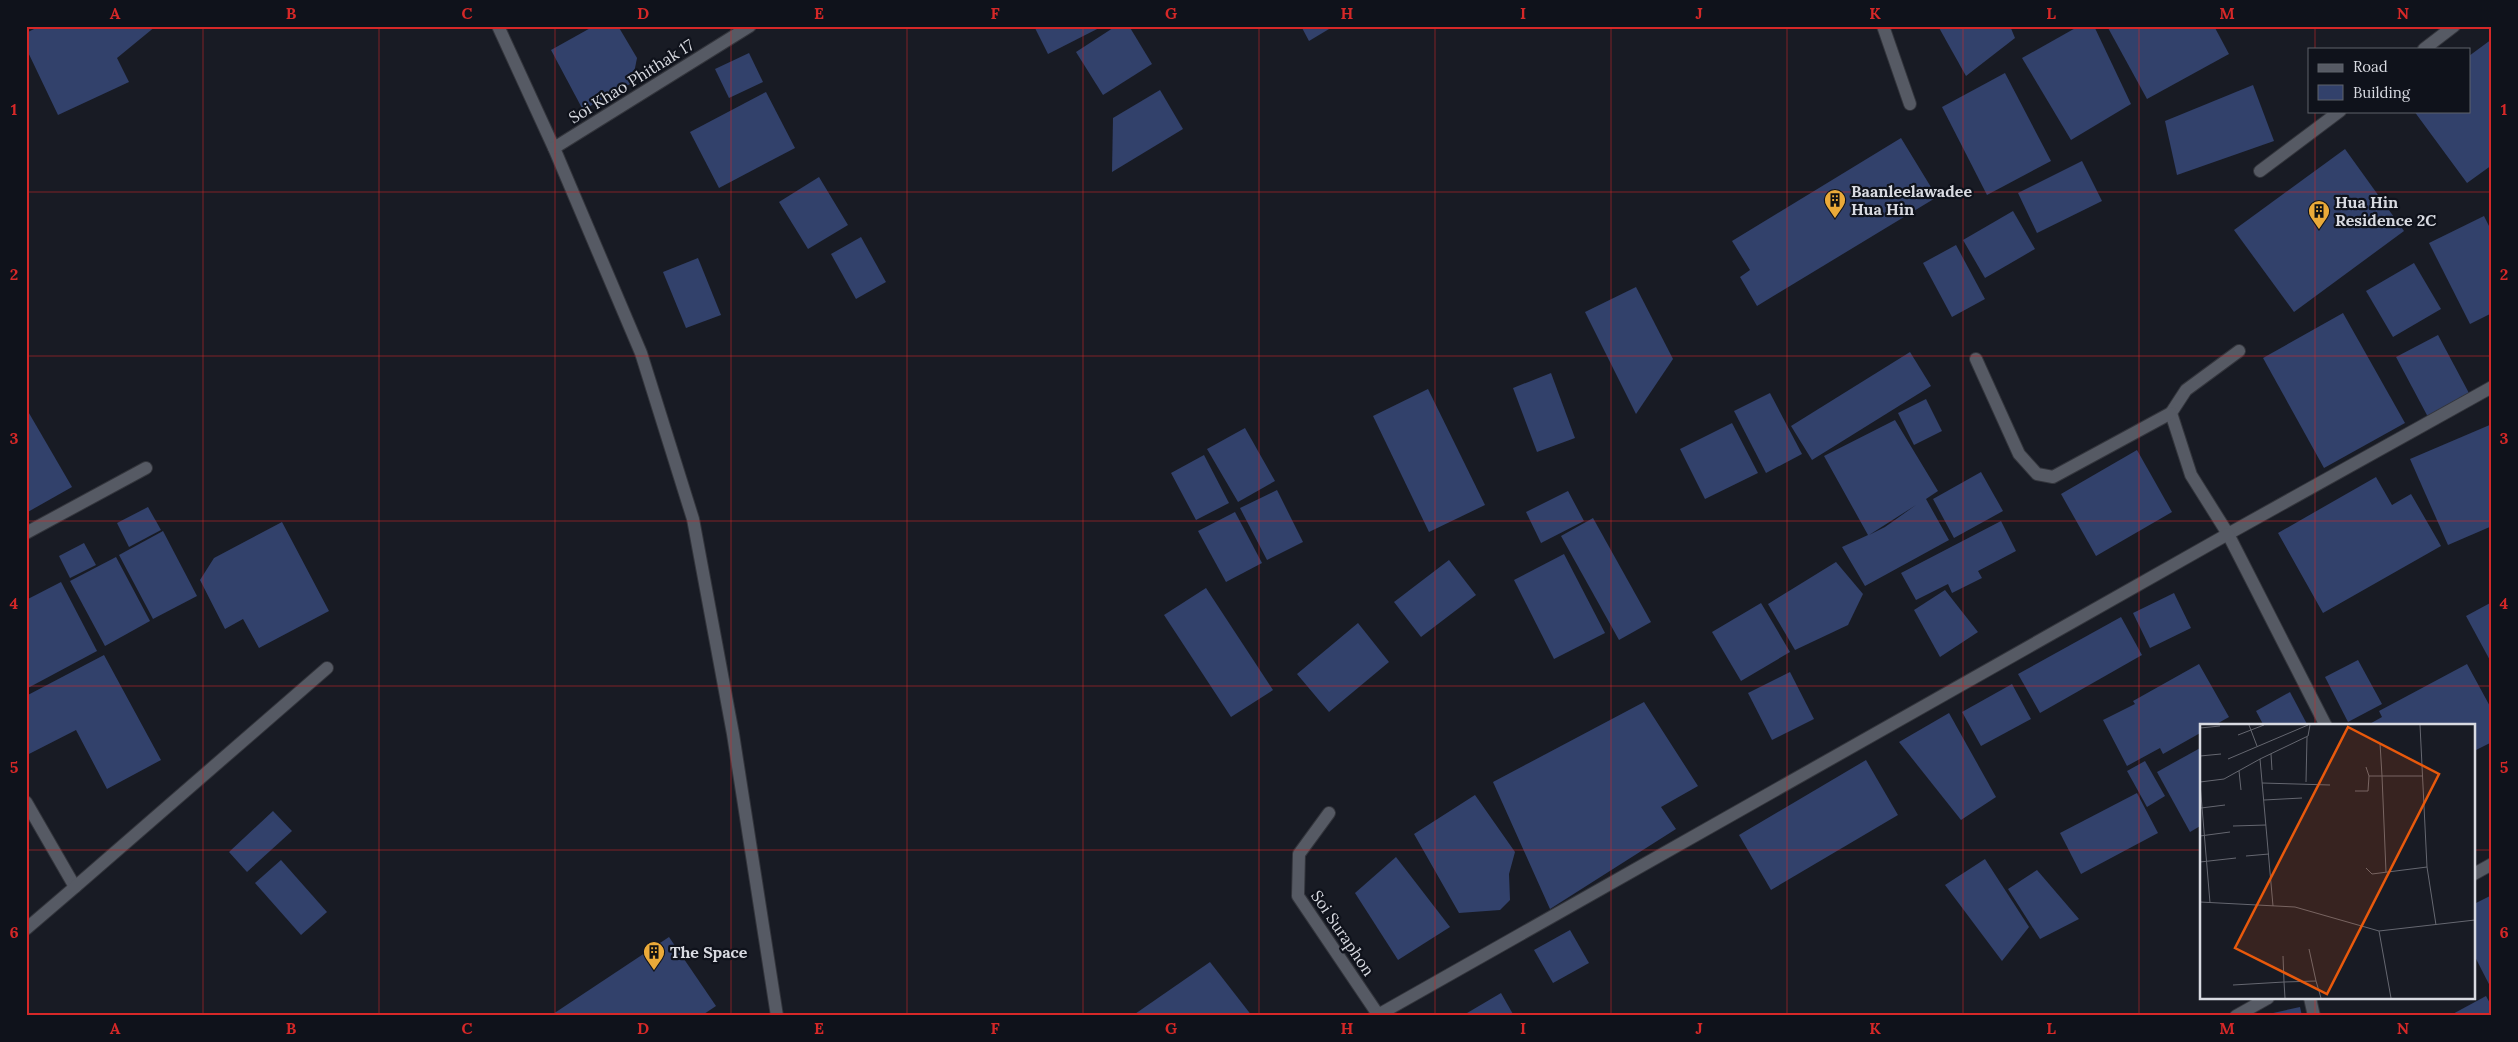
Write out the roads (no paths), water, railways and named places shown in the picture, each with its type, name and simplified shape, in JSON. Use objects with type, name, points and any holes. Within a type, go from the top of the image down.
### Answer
[{"type":"street","points":[[498,26],[554,148],[641,353],[693,519],[732,734],[777,1016]]},
{"type":"street","name":"Soi Khao Phithak 17","points":[[554,148],[750,26]]},
{"type":"street","points":[[1883,26],[1910,104]]},
{"type":"street","points":[[2425,48],[2454,26]]},
{"type":"street","points":[[2260,171],[2339,112]]},
{"type":"street","points":[[1976,360],[2019,454],[2037,474],[2053,477],[2171,413],[2186,390],[2239,351]]},
{"type":"street","points":[[1379,1015],[2228,534],[2492,387]]},
{"type":"street","points":[[2171,413],[2191,475],[2228,534],[2325,724]]},
{"type":"street","points":[[26,533],[146,468]]},
{"type":"street","points":[[26,929],[327,668]]},
{"type":"street","points":[[26,802],[75,887]]},
{"type":"street","name":"Soi Suraphon","points":[[1329,813],[1299,854],[1298,896],[1379,1015]]},
{"type":"street","points":[[2476,873],[2492,864]]},
{"type":"street","points":[[2236,1016],[2264,1000]]},
{"type":"street","points":[[2310,1000],[2314,1016]]},
{"type":"place","name":"Baanleelawadee Hua Hin","points":[[1835,219]]},
{"type":"place","name":"Hua Hin Residence 2C","points":[[2319,230]]},
{"type":"place","name":"The Space","points":[[654,971]]}]
